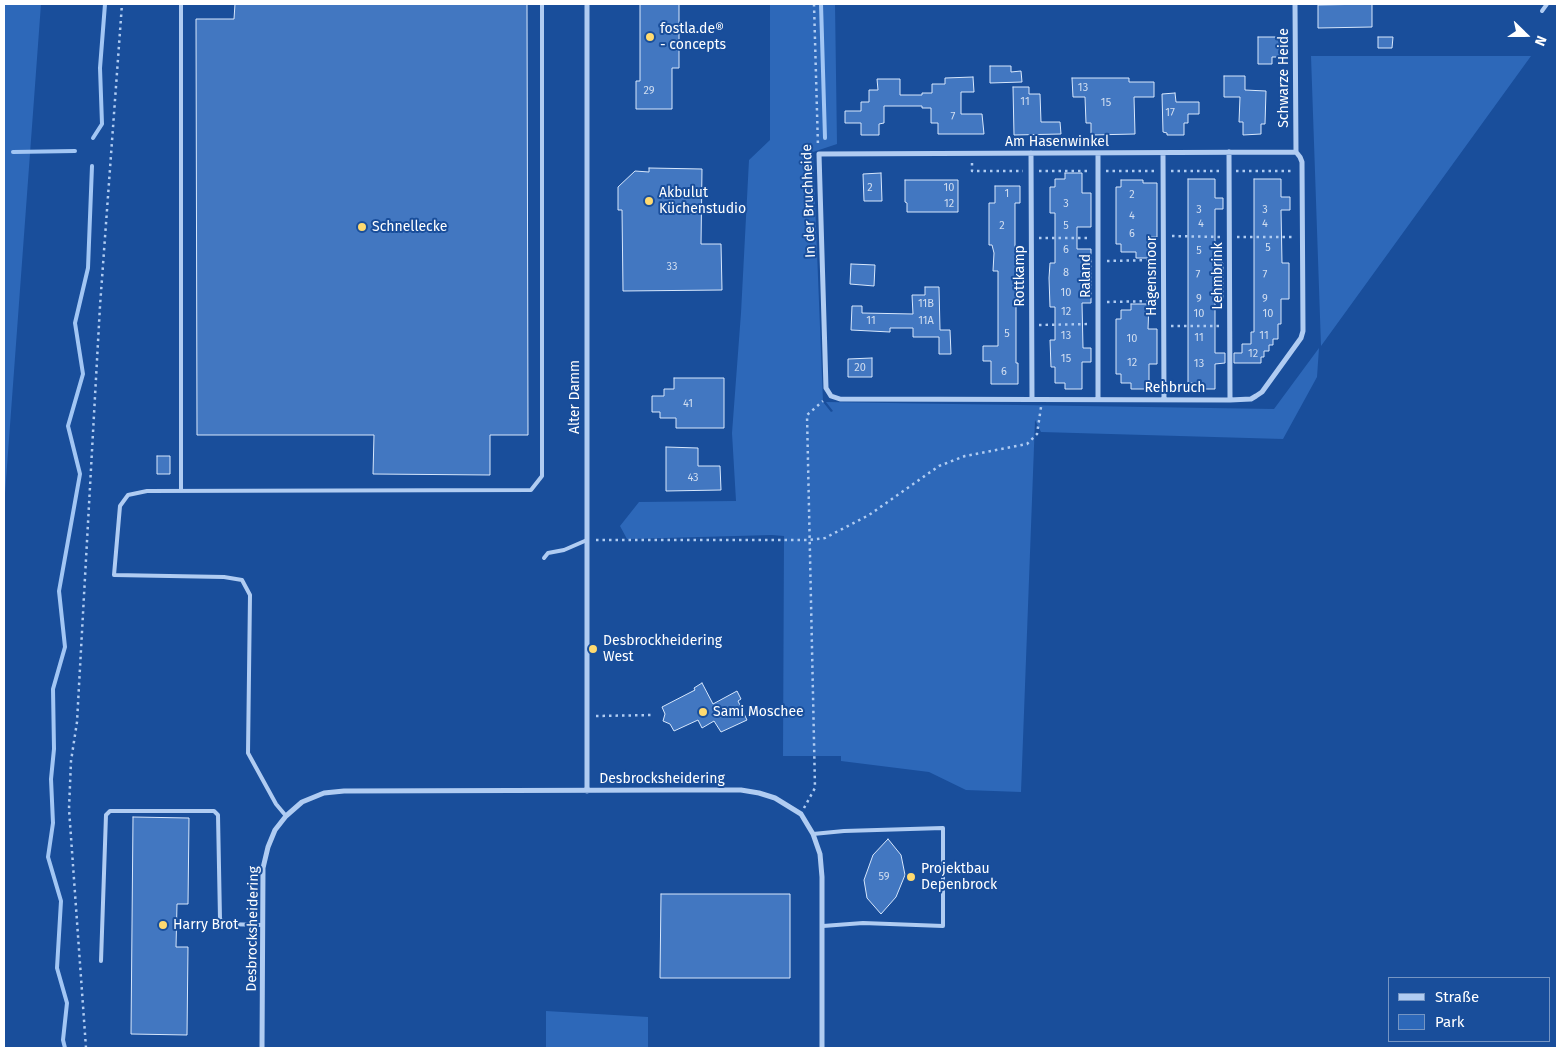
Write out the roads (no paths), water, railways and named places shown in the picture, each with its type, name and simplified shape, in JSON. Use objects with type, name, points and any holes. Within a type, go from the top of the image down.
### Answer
[{"type":"street","name":"Alter Damm","points":[[586,790],[587,4]]},
{"type":"street","name":"Schwarze Heide","points":[[1296,4],[1296,152]]},
{"type":"street","name":"Lehmbrink","points":[[1229,152],[1230,400]]},
{"type":"street","name":"Am Hasenwinkel","points":[[819,154],[1296,152]]},
{"type":"street","name":"Rehbruch","points":[[831,396],[840,399],[1250,399],[1262,392],[1303,335],[1302,162],[1296,152]]},
{"type":"street","name":"Rottkamp","points":[[1031,153],[1032,399]]},
{"type":"street","name":"Raland","points":[[1098,153],[1098,399]]},
{"type":"street","name":"Hagensmoor","points":[[1163,153],[1164,399]]},
{"type":"street","name":"In der Bruchheide","points":[[819,154],[826,388],[831,396]]},
{"type":"street","name":"Desbrocksheidering","points":[[262,1048],[264,868],[268,847],[275,830],[286,816],[302,802],[324,793],[344,791],[586,790],[741,790],[759,792],[775,798],[801,814],[813,834],[820,854],[823,926],[822,1048]]},
{"type":"lane","points":[[181,491],[182,4]]},
{"type":"lane","points":[[286,816],[276,804],[248,753],[250,595],[242,580],[224,576],[114,575],[120,506],[128,495],[147,491],[531,490],[542,476],[542,4]]},
{"type":"lane","points":[[1542,11],[1547,4]]},
{"type":"lane","points":[[544,558],[548,553],[564,550],[587,540]]},
{"type":"lane","points":[[101,961],[106,815],[110,810],[214,811],[218,815],[220,919],[224,924],[263,925]]},
{"type":"lane","points":[[813,834],[844,830],[943,828],[943,926],[863,923],[823,926]]},
{"type":"waterway","points":[[93,138],[102,124],[100,68],[105,4]]},
{"type":"waterway","points":[[821,4],[825,138]]},
{"type":"waterway","points":[[13,152],[75,151]]},
{"type":"waterway","points":[[65,1048],[63,1040],[67,1003],[57,968],[61,901],[48,857],[53,823],[51,779],[54,749],[53,689],[65,647],[59,591],[80,474],[68,426],[83,374],[75,323],[88,268],[92,166]]},
{"type":"place","name":"fostla.de® - concepts","points":[[650,37]]},
{"type":"place","name":"Akbulut Küchenstudio","points":[[649,201]]},
{"type":"place","name":"Schnellecke","points":[[362,227]]},
{"type":"place","name":"Desbrockheidering West","points":[[593,649]]},
{"type":"place","name":"Sami Moschee","points":[[703,712]]},
{"type":"place","name":"Projektbau Depenbrock","points":[[911,877]]},
{"type":"place","name":"Harry Brot","points":[[163,925]]}]
